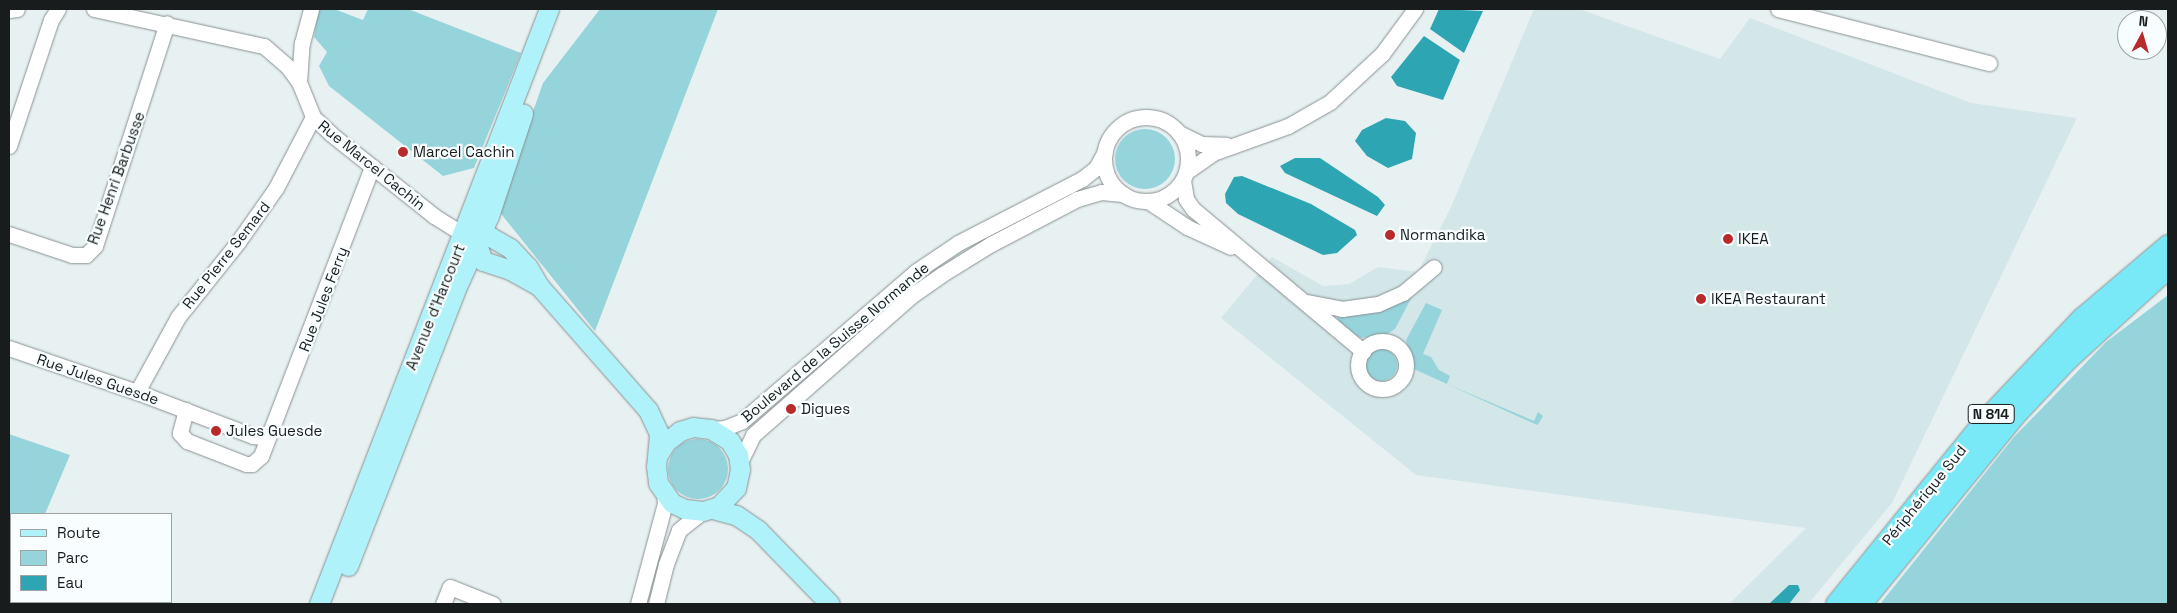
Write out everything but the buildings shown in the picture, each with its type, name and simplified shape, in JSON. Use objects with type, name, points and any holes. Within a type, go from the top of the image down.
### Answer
[{"type":"highway","name":"Périphérique Sud","points":[[1836,604],[1998,406],[2082,318],[2168,245]]},
{"type":"highway","name":"Périphérique Sud","points":[[1860,604],[2015,414],[2081,345],[2168,267]]},
{"type":"main road","name":"Avenue d'Harcourt","points":[[332,604],[430,362],[470,238],[549,9]]},
{"type":"main road","name":"Avenue d'Harcourt","points":[[320,604],[445,277],[470,238],[489,216],[558,9]]},
{"type":"main road","points":[[470,238],[483,261],[510,270],[539,286],[648,410],[658,428],[656,473],[664,494],[681,508],[736,515],[758,530],[830,604]]},
{"type":"main road","points":[[648,410],[685,429],[711,429],[730,441],[739,470],[739,496],[758,530]]},
{"type":"main road","points":[[658,455],[669,439],[685,429]]},
{"type":"main road","points":[[708,510],[732,495],[739,470]]},
{"type":"street","points":[[9,10],[17,9]]},
{"type":"street","points":[[9,146],[51,20],[58,9]]},
{"type":"street","name":"Rue Marcel Cachin","points":[[94,9],[260,44],[288,67],[299,82],[313,117],[434,216],[470,238]]},
{"type":"street","points":[[299,82],[302,43],[311,9]]},
{"type":"street","points":[[1148,201],[1172,193],[1198,160],[1232,145],[1288,126],[1330,102],[1382,54],[1415,9]]},
{"type":"street","points":[[1778,9],[1988,63]]},
{"type":"street","name":"Rue Henri Barbusse","points":[[9,234],[72,255],[86,255],[95,246],[167,23]]},
{"type":"street","name":"Rue Pierre Semard","points":[[137,392],[178,317],[238,242],[276,188],[313,117]]},
{"type":"street","points":[[1232,145],[1202,144],[1179,133],[1159,119],[1135,119],[1113,133],[1105,152],[1106,173],[1123,194],[1148,201],[1187,226],[1246,255]]},
{"type":"street","points":[[1179,133],[1187,148],[1184,176],[1189,205],[1246,255],[1363,351]]},
{"type":"street","name":"Boulevard de la Suisse Normande","points":[[711,429],[725,428],[742,421],[915,272],[958,242],[1082,178],[1096,168],[1105,152]]},
{"type":"street","name":"Rue Jules Ferry","points":[[272,430],[372,167]]},
{"type":"street","name":"Boulevard de la Suisse Normande","points":[[739,470],[753,435],[904,302],[941,275],[992,244],[1077,199],[1101,192],[1123,194]]},
{"type":"street","points":[[1297,297],[1330,308],[1369,306],[1403,293],[1434,267]]},
{"type":"street","name":"Rue Jules Guesde","points":[[9,348],[137,392],[253,436],[262,437],[272,430]]},
{"type":"street","points":[[186,410],[180,425],[182,437],[246,464],[252,464],[261,456],[272,430]]},
{"type":"street","points":[[638,604],[665,503],[664,494]]},
{"type":"street","points":[[656,604],[666,564],[678,532],[708,510]]},
{"type":"street","points":[[443,604],[450,587],[493,604]]},
{"type":"shaded area","name":"Normandika","points":[[1534,9],[1579,9],[1720,59],[1750,18],[1971,103],[2077,118],[1892,503],[1808,604],[1729,604],[1806,528],[1416,475],[1221,318],[1272,257],[1323,286],[1349,284],[1378,267],[1418,272],[1451,207]]},
{"type":"green space","points":[[318,9],[334,9],[363,20],[368,9],[408,9],[521,53],[474,168],[443,176],[329,86],[319,66],[327,52],[314,37]]},
{"type":"green space","points":[[600,9],[718,9],[595,331],[498,210],[543,83]]},
{"type":"green space","points":[[1145,129],[1162,134],[1170,142],[1175,159],[1170,176],[1162,184],[1145,189],[1128,184],[1120,176],[1115,159],[1120,142],[1128,134]]},
{"type":"green space","points":[[1415,291],[1395,329],[1386,335],[1360,338],[1337,320],[1340,314]]},
{"type":"green space","points":[[2168,295],[2168,604],[1880,604],[2014,437],[2106,342]]},
{"type":"green space","points":[[1426,303],[1442,310],[1423,354],[1431,357],[1439,370],[1450,376],[1447,384],[1534,421],[1538,412],[1543,416],[1537,425],[1414,369],[1406,340]]},
{"type":"green space","points":[[1381,349],[1393,353],[1397,365],[1393,377],[1381,381],[1369,377],[1365,365],[1369,353]]},
{"type":"green space","points":[[9,434],[70,455],[45,513],[10,513],[10,603],[36,603],[9,604]]},
{"type":"green space","points":[[692,439],[704,439],[715,444],[723,452],[728,463],[726,481],[715,494],[704,499],[692,499],[681,494],[673,486],[668,475],[668,463],[673,452],[681,444]]},
{"type":"water","points":[[1439,9],[1483,11],[1464,53],[1430,29]]},
{"type":"water","points":[[1424,36],[1460,60],[1443,100],[1397,86],[1391,77]]},
{"type":"water","points":[[1386,118],[1405,121],[1416,133],[1412,159],[1388,168],[1367,156],[1355,141],[1362,130]]},
{"type":"water","points":[[1295,158],[1320,158],[1378,197],[1385,205],[1377,216],[1285,173],[1280,166]]},
{"type":"water","points":[[1242,176],[1311,204],[1355,230],[1357,235],[1337,253],[1323,255],[1238,214],[1226,203],[1225,194],[1234,177]]},
{"type":"water","points":[[1789,585],[1798,585],[1800,590],[1789,604],[1769,604]]},
{"type":"place","name":"Marcel Cachin","points":[[403,152]]},
{"type":"place","name":"Normandika","points":[[1390,235]]},
{"type":"place","name":"IKEA","points":[[1728,239]]},
{"type":"place","name":"IKEA Restaurant","points":[[1701,299]]},
{"type":"place","name":"Digues","points":[[791,409]]},
{"type":"place","name":"Jules Guesde","points":[[216,431]]}]
